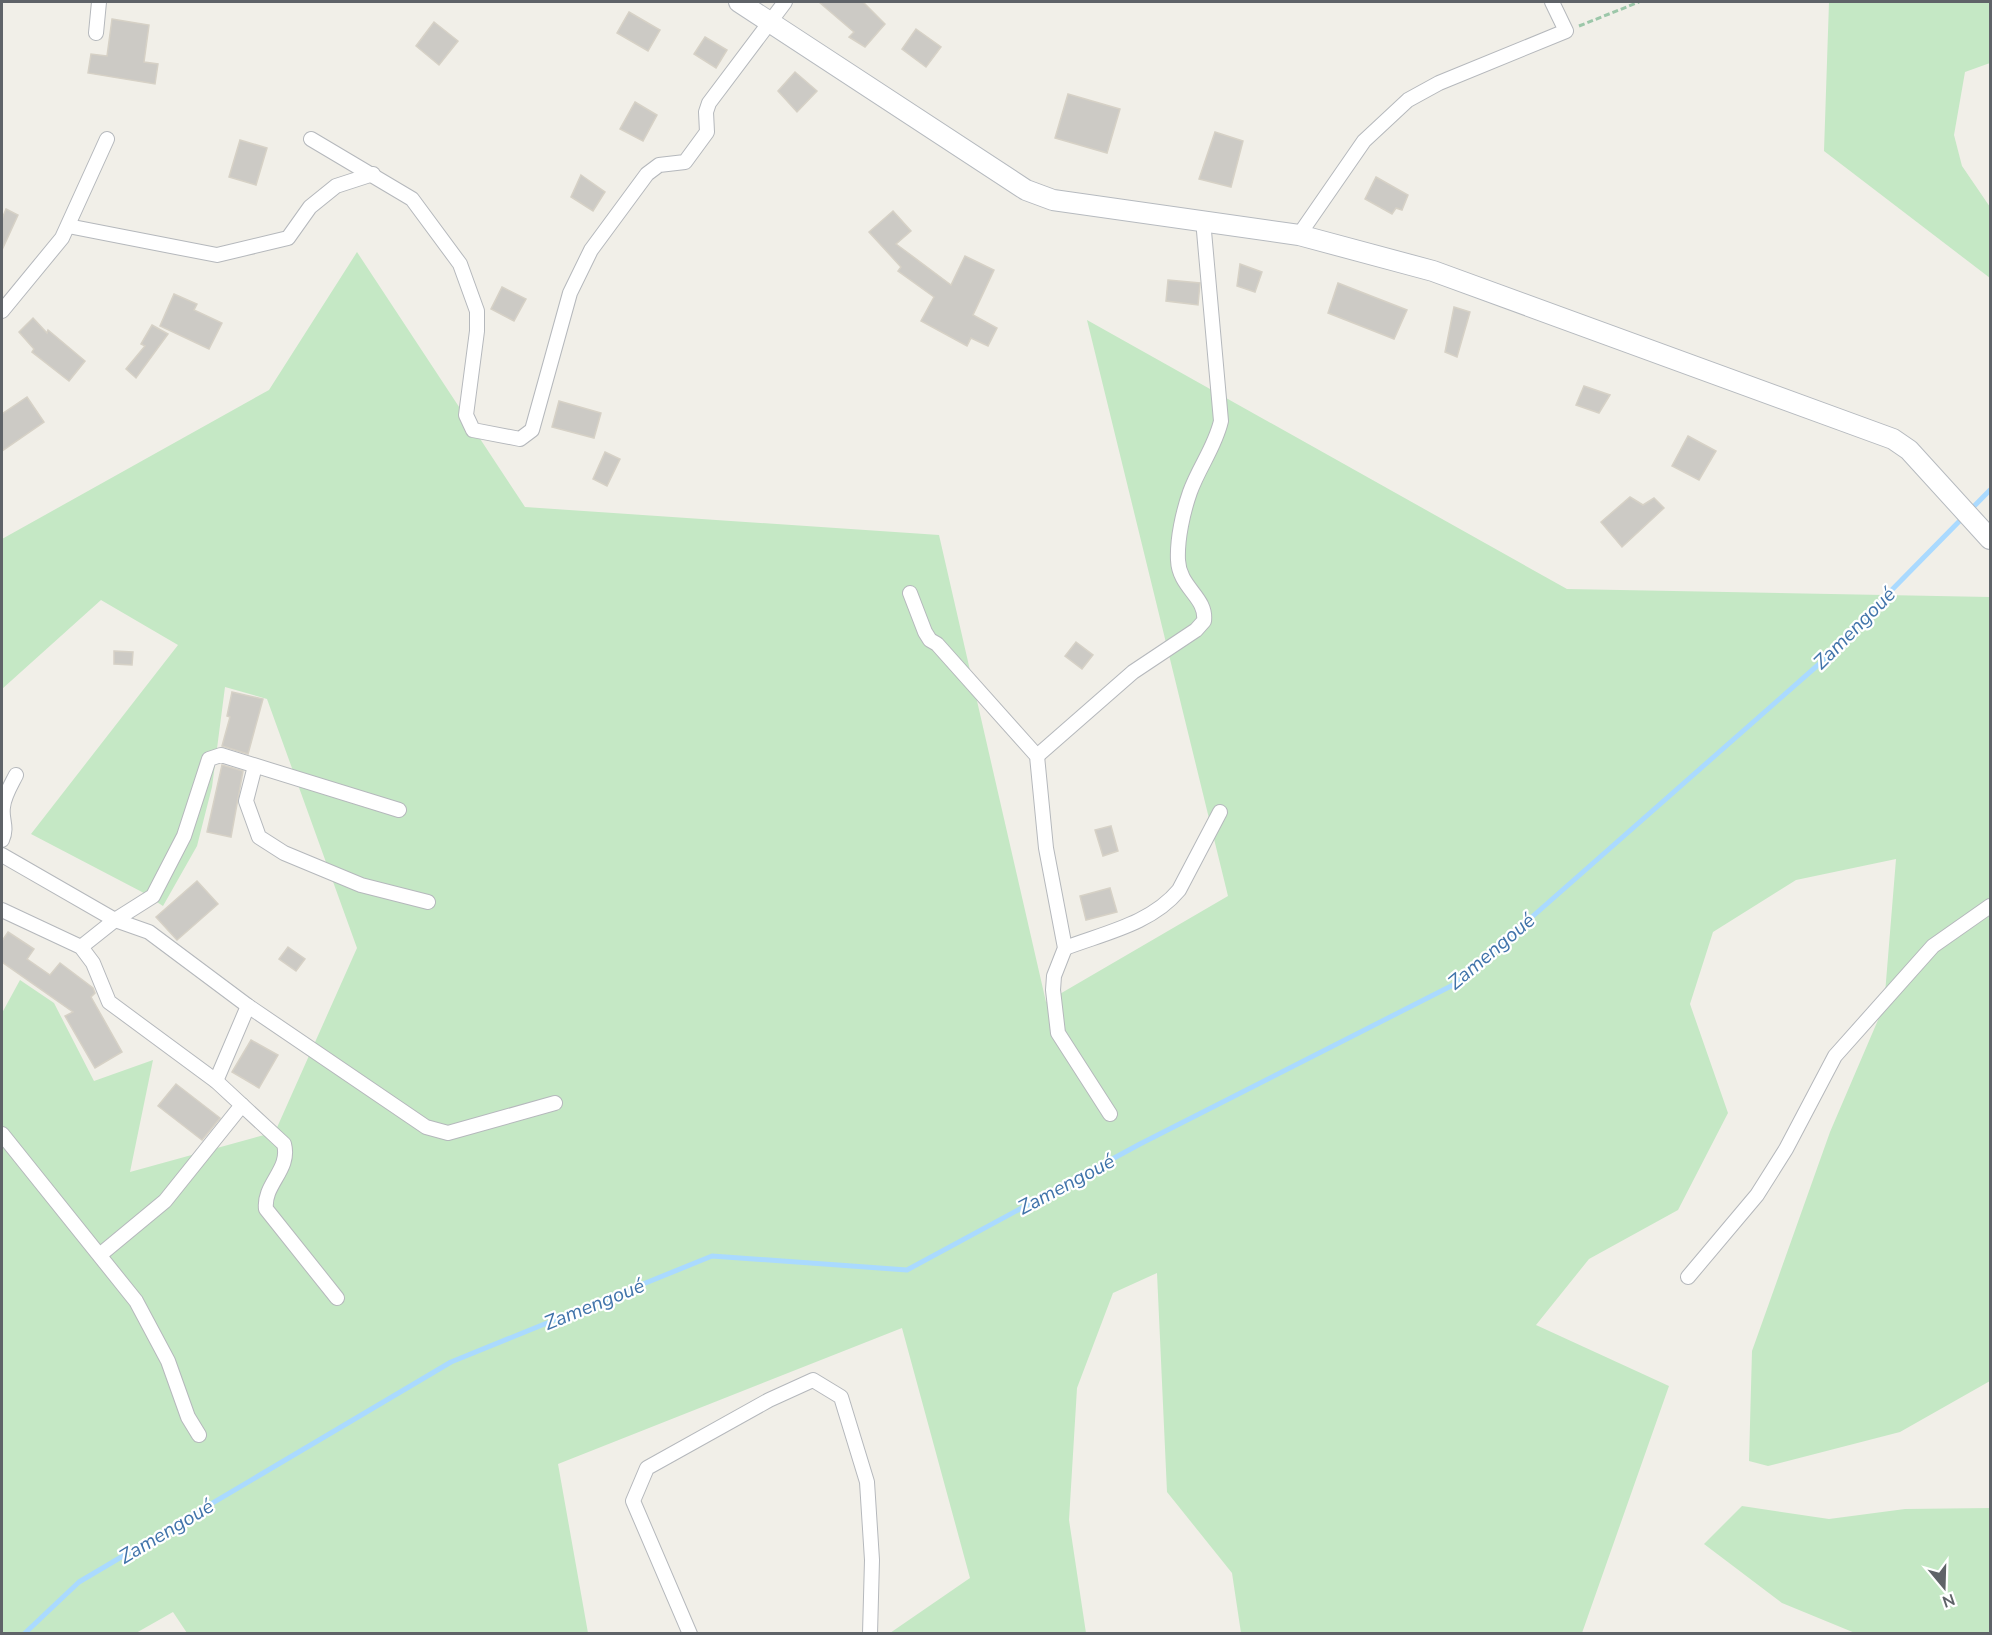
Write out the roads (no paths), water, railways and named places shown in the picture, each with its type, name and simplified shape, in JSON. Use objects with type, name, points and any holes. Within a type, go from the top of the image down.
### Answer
[{"type":"street","points":[[96,33],[99,2]]},
{"type":"street","points":[[739,2],[1026,190],[1053,200],[1203,220],[1299,236],[1433,271],[1876,432],[1909,450],[1986,533]]},
{"type":"street","points":[[311,139],[412,199],[460,264],[477,311],[477,331],[466,415],[468,424],[473,430],[520,439],[532,430],[570,293],[591,250],[647,174],[659,165],[685,162],[707,132],[706,112],[709,103],[768,21],[785,2]]},
{"type":"street","points":[[1299,236],[1364,141],[1408,100],[1439,83],[1566,32],[1552,2]]},
{"type":"street","points":[[2,311],[62,238],[107,139]]},
{"type":"street","points":[[68,226],[217,255],[288,238],[310,207],[336,186],[373,174]]},
{"type":"street","points":[[1038,756],[1133,672],[1196,630],[1204,621],[1203,605],[1181,579],[1178,563],[1178,544],[1190,492],[1215,445],[1221,421],[1203,220]]},
{"type":"street","points":[[910,593],[930,640],[937,644],[1038,756],[1046,848],[1065,948],[1054,976],[1053,990],[1058,1033],[1110,1114]]},
{"type":"street","points":[[81,947],[115,920],[153,896],[184,836],[209,759],[221,755],[399,810]]},
{"type":"street","points":[[255,766],[246,801],[260,837],[284,853],[361,885],[428,902]]},
{"type":"street","points":[[2,840],[6,823],[2,810],[16,775]]},
{"type":"street","points":[[1065,948],[1144,918],[1170,901],[1179,890],[1220,812]]},
{"type":"street","points":[[2,855],[115,920],[149,932],[248,1006],[426,1127],[438,1132],[448,1132],[555,1103]]},
{"type":"street","points":[[1688,1277],[1757,1195],[1786,1149],[1835,1056],[1933,946],[1990,906]]},
{"type":"street","points":[[2,910],[81,947],[93,963],[109,1002],[216,1081],[284,1144],[286,1154],[284,1164],[264,1198],[266,1209],[337,1298]]},
{"type":"street","points":[[216,1081],[248,1006]]},
{"type":"street","points":[[101,1254],[165,1201],[242,1105]]},
{"type":"street","points":[[2,1134],[101,1254],[136,1301],[168,1361],[188,1417],[199,1435]]},
{"type":"street","points":[[690,1634],[633,1501],[647,1468],[769,1400],[813,1380],[841,1397],[867,1482],[873,1560],[870,1634]]},
{"type":"waterway","name":"Zamengoué","points":[[24,1634],[79,1582],[451,1362],[712,1256],[907,1270],[1140,1144],[1457,983],[1818,665],[1990,490]]}]
